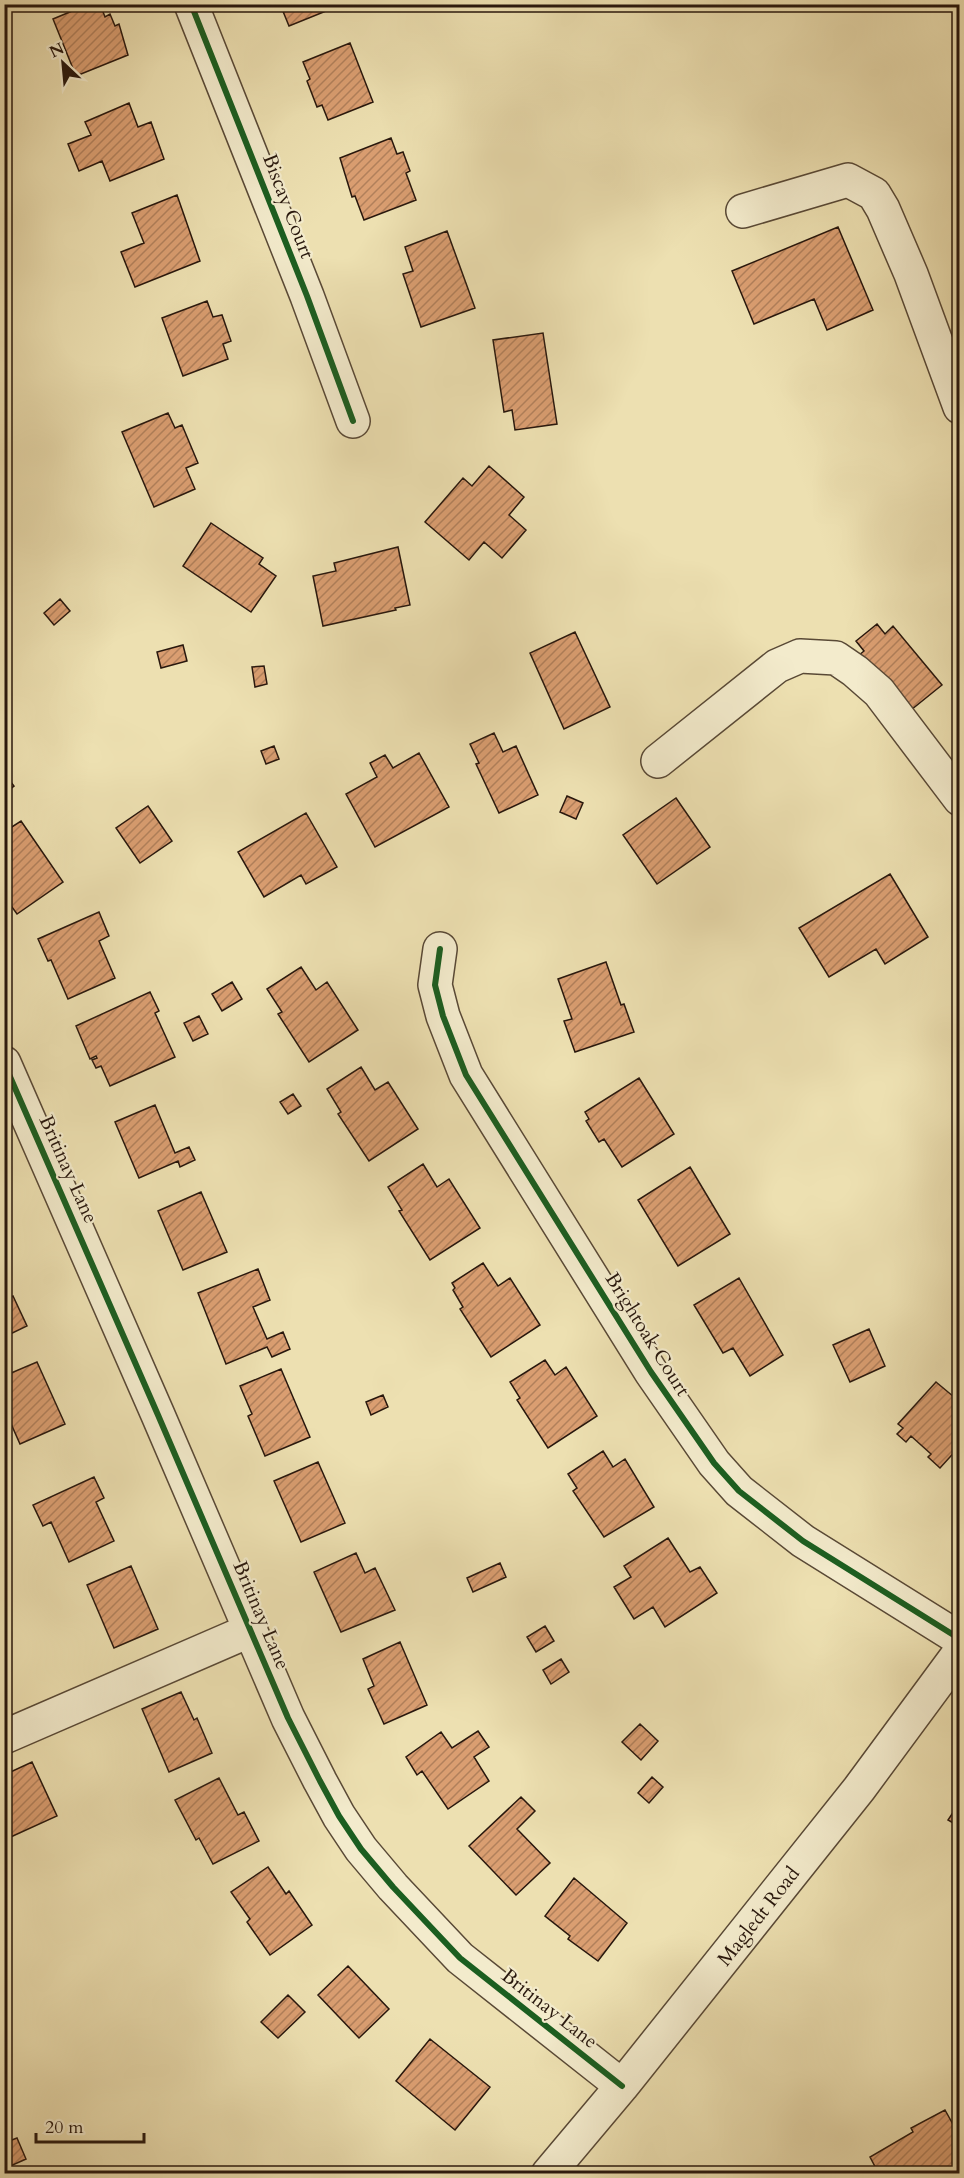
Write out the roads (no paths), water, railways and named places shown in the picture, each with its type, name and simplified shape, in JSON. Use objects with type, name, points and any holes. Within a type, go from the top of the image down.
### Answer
[{"type":"street","name":"Biscay Court","points":[[191,4],[353,421]]},
{"type":"street","points":[[743,211],[848,180],[874,194],[884,209],[911,274],[960,407]]},
{"type":"street","points":[[658,761],[777,666],[800,656],[836,658],[879,692],[960,799]]},
{"type":"street","name":"Brightoak Court","points":[[440,949],[435,985],[443,1016],[466,1075],[668,1397],[714,1462],[739,1491],[802,1541],[960,1639]]},
{"type":"street","name":"Britinay Lane","points":[[4,1064],[288,1718],[320,1781],[361,1849],[427,1925],[460,1958],[622,2086]]},
{"type":"street","points":[[4,1737],[251,1630]]},
{"type":"street","name":"Magledt Road","points":[[548,2174],[622,2086],[859,1789],[960,1652]]}]
